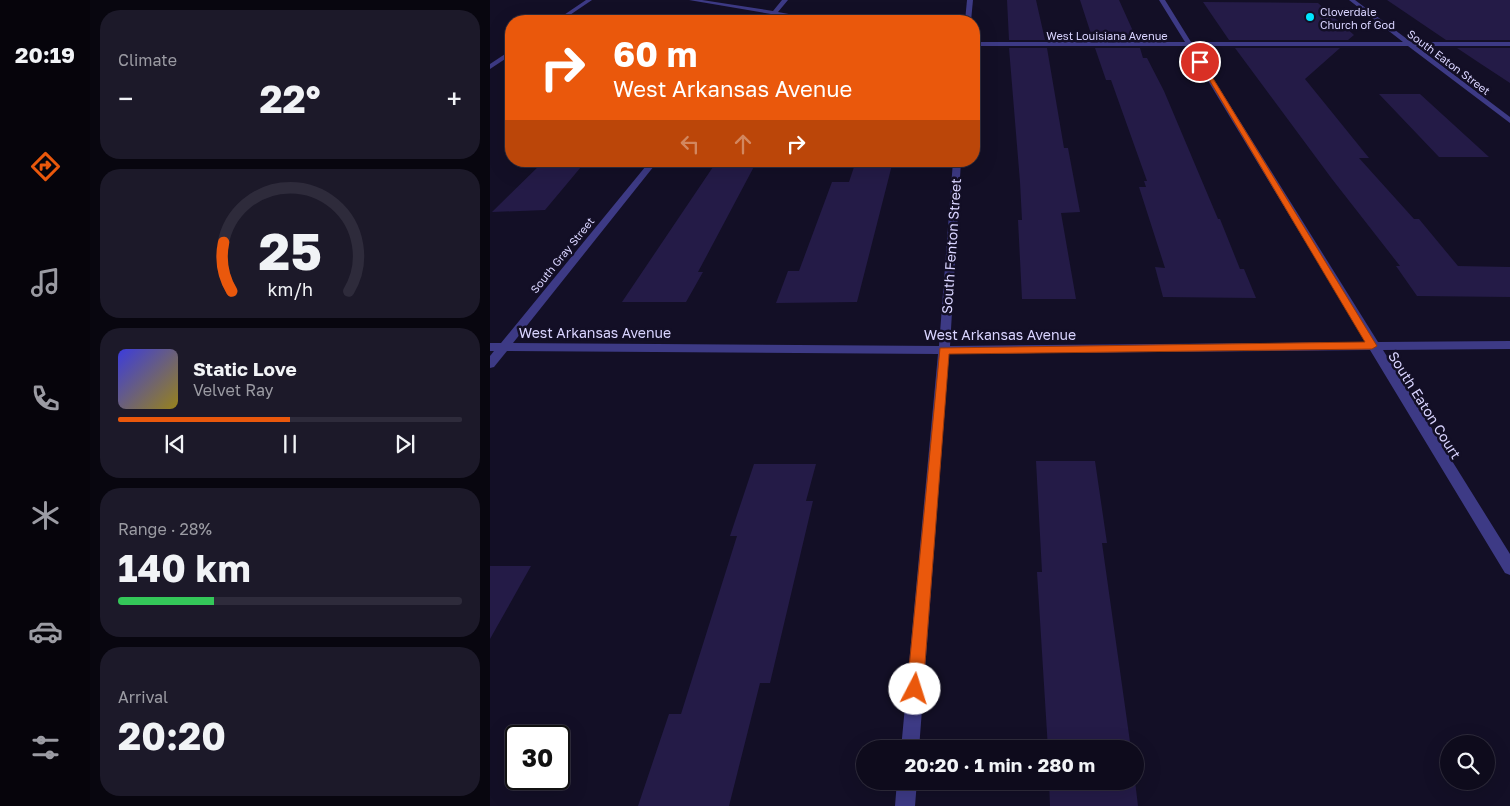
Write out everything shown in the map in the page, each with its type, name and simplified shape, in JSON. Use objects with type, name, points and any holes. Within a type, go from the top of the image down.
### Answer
[{"type":"street","points":[[567,15],[589,0]]},
{"type":"street","points":[[692,0],[787,15]]},
{"type":"street","points":[[775,13],[785,0]]},
{"type":"street","points":[[969,15],[970,0]]},
{"type":"street","name":"South Eaton Court","points":[[1162,0],[1372,346],[1510,568]]},
{"type":"street","name":"South Eaton Street","points":[[1352,0],[1510,121]]},
{"type":"street","name":"West Louisiana Avenue","points":[[980,44],[1510,44]]},
{"type":"street","points":[[490,67],[505,56]]},
{"type":"street","name":"South Gray Street","points":[[490,364],[649,167]]},
{"type":"street","name":"South Fenton Street","points":[[911,740],[944,350],[957,167]]},
{"type":"street","name":"West Arkansas Avenue","points":[[490,347],[944,350],[1510,344]]},
{"type":"street","points":[[905,806],[906,790]]},
{"type":"building","points":[[1007,0],[1036,0],[1045,40],[1009,40]]},
{"type":"building","points":[[1080,0],[1119,0],[1137,40],[1093,40]]},
{"type":"building","points":[[1387,0],[1510,0],[1510,40],[1446,40]]},
{"type":"building","points":[[1203,2],[1318,3],[1354,35],[1348,40],[1229,40]]},
{"type":"building","points":[[1009,48],[1047,48],[1064,148],[1068,148],[1080,212],[1061,213],[1076,299],[1022,299],[1018,220],[1022,220]]},
{"type":"building","points":[[1095,48],[1140,48],[1143,58],[1147,58],[1164,91],[1240,269],[1244,269],[1256,298],[1163,297],[1155,267],[1165,268],[1139,187],[1146,187],[1144,181],[1147,181],[1111,80],[1106,80]]},
{"type":"building","points":[[1235,48],[1340,48],[1305,79],[1369,158],[1359,158],[1414,219],[1419,219],[1458,266],[1510,267],[1510,297],[1417,296],[1396,266],[1400,266],[1332,179]]},
{"type":"building","points":[[1457,48],[1510,48],[1510,83],[1481,64]]},
{"type":"building","points":[[1379,94],[1420,94],[1489,157],[1439,157]]},
{"type":"building","points":[[538,167],[581,167],[545,210],[492,212]]},
{"type":"building","points":[[713,167],[754,167],[698,272],[703,272],[686,302],[622,302]]},
{"type":"building","points":[[854,167],[891,167],[857,302],[776,303],[788,271],[799,271],[832,182],[849,182]]},
{"type":"building","points":[[1036,461],[1095,461],[1107,543],[1102,543],[1130,740],[1047,740],[1037,572],[1042,572]]},
{"type":"building","points":[[754,464],[816,464],[806,501],[813,501],[770,683],[760,683],[729,806],[638,806],[669,714],[681,714],[737,536],[730,536]]},
{"type":"building","points":[[490,566],[531,566],[490,639]]},
{"type":"building","points":[[1049,790],[1136,790],[1138,806],[1050,806]]},
{"type":"place","name":"Cloverdale Church of God","points":[[1310,17]]},
{"type":"route","points":[[915,689],[944,350],[1372,346],[1200,62]]}]
